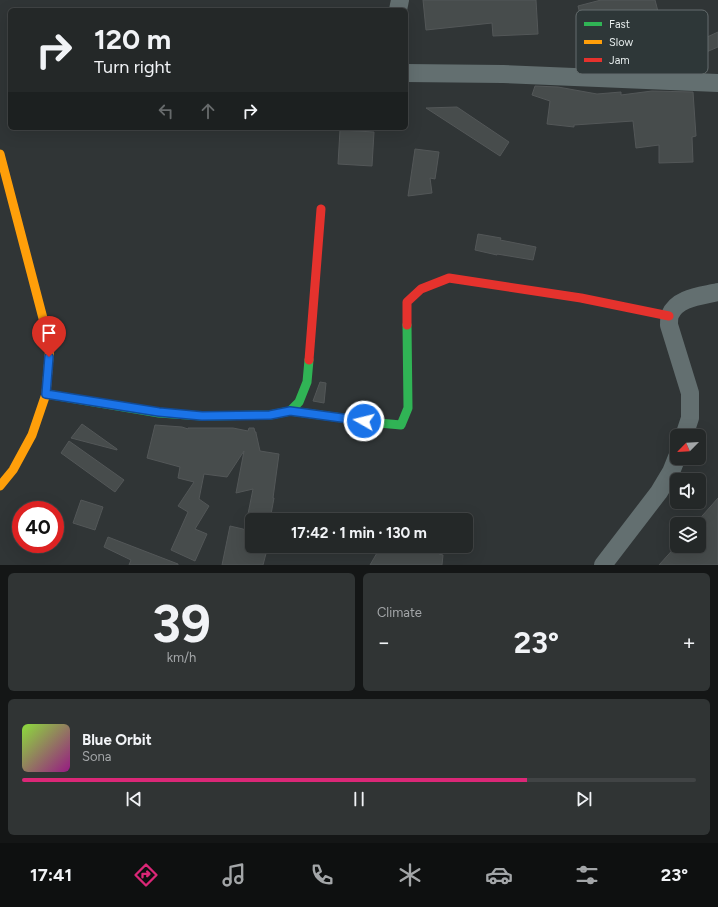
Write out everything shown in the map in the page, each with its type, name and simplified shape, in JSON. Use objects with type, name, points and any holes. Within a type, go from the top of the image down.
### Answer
[{"type":"street","points":[[408,73],[503,74],[718,83]]},
{"type":"street","points":[[0,154],[3,181],[50,345],[46,394],[32,435],[13,470],[0,486]]},
{"type":"street","points":[[290,411],[298,402],[307,382],[321,209]]},
{"type":"street","points":[[46,394],[159,412],[202,416],[270,415],[290,411],[379,423],[401,424],[408,408],[407,302],[421,289],[449,278],[581,298],[669,316]]},
{"type":"street","points":[[686,429],[690,418],[690,393],[669,325],[669,316],[676,306],[689,299],[718,292]]},
{"type":"street","points":[[603,565],[659,492],[674,465]]},
{"type":"building","points":[[423,0],[536,0],[538,34],[493,36],[492,23],[426,30]]},
{"type":"building","points":[[601,0],[655,0],[658,10],[579,10],[578,6]]},
{"type":"building","points":[[718,32],[718,47],[708,51],[708,37]]},
{"type":"building","points":[[535,86],[558,87],[597,94],[621,92],[621,95],[652,91],[693,92],[696,136],[692,137],[693,162],[659,163],[659,145],[636,148],[633,121],[574,125],[574,127],[547,124],[550,101],[532,95]]},
{"type":"building","points":[[457,107],[509,142],[500,156],[426,108]]},
{"type":"building","points":[[340,130],[374,132],[372,166],[338,164]]},
{"type":"building","points":[[415,149],[439,152],[435,179],[430,178],[432,193],[408,196]]},
{"type":"building","points":[[478,234],[536,247],[533,260],[475,250]]},
{"type":"building","points":[[320,382],[326,383],[324,403],[313,401]]},
{"type":"building","points":[[82,424],[117,449],[117,450],[71,438]]},
{"type":"building","points":[[155,425],[182,427],[188,429],[233,428],[248,431],[249,428],[254,428],[260,451],[279,454],[271,513],[248,513],[253,489],[236,493],[244,451],[227,477],[204,474],[199,499],[209,506],[195,529],[207,534],[195,561],[171,550],[188,512],[178,506],[194,482],[178,478],[180,467],[147,458]]},
{"type":"building","points":[[69,441],[124,480],[115,492],[61,453]]},
{"type":"building","points":[[718,498],[718,565],[659,565],[670,553],[706,553],[706,517],[701,517]]},
{"type":"building","points":[[81,500],[103,507],[95,530],[73,523]]},
{"type":"building","points":[[230,526],[245,530],[245,553],[266,553],[263,565],[222,565]]},
{"type":"building","points":[[108,537],[178,565],[129,565],[131,560],[104,547]]},
{"type":"building","points":[[377,553],[439,553],[443,555],[442,565],[370,565]]},
{"type":"traffic: fast","points":[[290,411],[401,425],[408,408],[407,325]]},
{"type":"traffic: fast","points":[[46,394],[159,413],[202,416],[270,415],[290,411],[299,402],[307,382],[309,360]]},
{"type":"traffic: slow","points":[[0,154],[50,345],[46,394],[32,435],[13,470],[0,486]]},
{"type":"traffic: jam","points":[[309,360],[321,209]]},
{"type":"traffic: jam","points":[[407,325],[407,302],[421,289],[449,278],[581,298],[669,316]]},
{"type":"route","points":[[49,357],[46,394],[159,412],[202,416],[270,415],[290,411],[364,421]]}]
